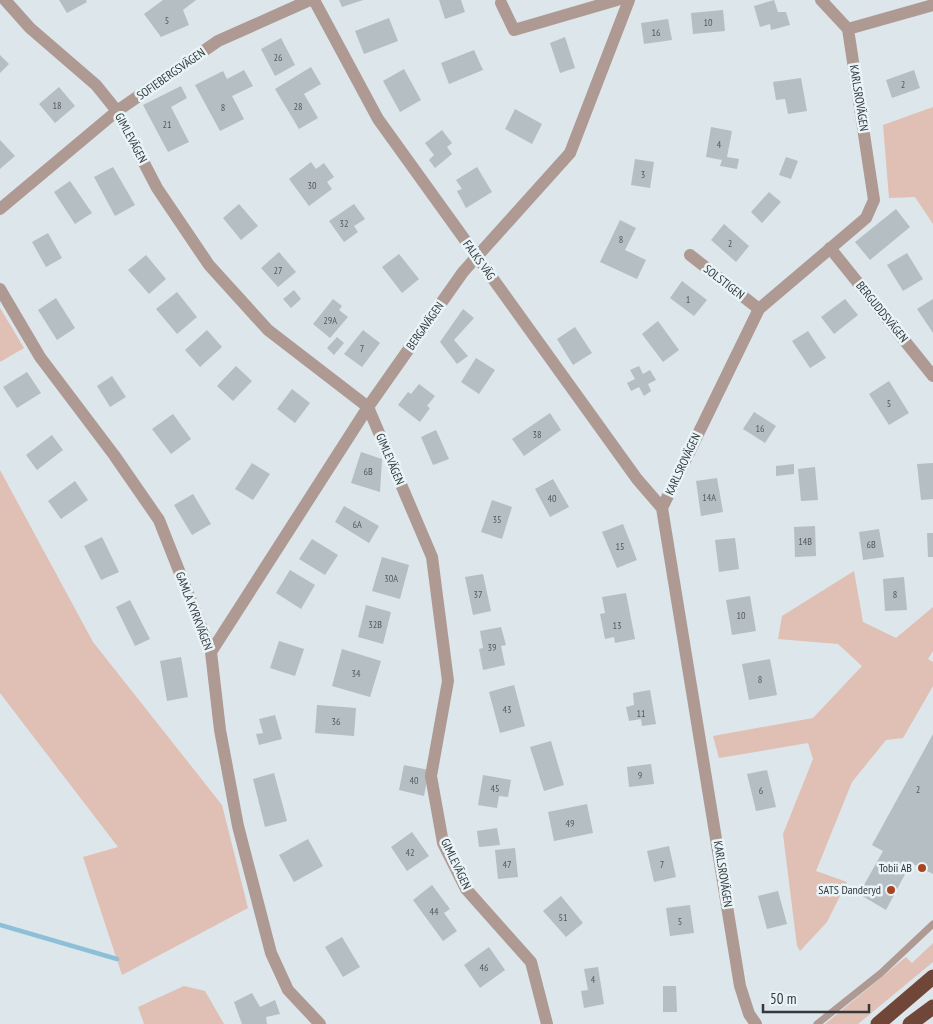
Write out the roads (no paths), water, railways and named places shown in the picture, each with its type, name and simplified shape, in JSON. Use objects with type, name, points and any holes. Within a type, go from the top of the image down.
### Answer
[{"type":"highway","points":[[878,1024],[933,977]]},
{"type":"highway","points":[[910,1024],[933,1007]]},
{"type":"street","name":"GIMLEVÄGEN","points":[[5,0],[30,28],[96,85],[117,111],[157,188],[209,265],[268,330],[368,407],[432,557],[448,681],[431,776],[443,843],[466,889],[531,962],[547,1024]]},
{"type":"street","name":"SOFIEBERGSVÄGEN","points":[[0,209],[117,111],[218,41],[310,0]]},
{"type":"street","name":"FALKS VÄG","points":[[314,0],[378,119],[638,479],[662,508]]},
{"type":"street","points":[[502,3],[514,30],[617,0]]},
{"type":"street","name":"BERGAVÄGEN","points":[[211,652],[368,407],[476,256],[570,153],[629,0]]},
{"type":"street","points":[[821,0],[848,29],[933,5]]},
{"type":"street","name":"KARLSROVÄGEN","points":[[756,1024],[749,1014],[740,986],[662,508],[759,309],[866,218],[874,200],[848,29]]},
{"type":"street","name":"BERGUDDSVÄGEN","points":[[830,248],[933,376]]},
{"type":"street","name":"SOLSTIGEN","points":[[690,255],[759,309]]},
{"type":"street","name":"GAMLA KYRKVÄGEN","points":[[0,289],[40,357],[114,455],[159,520],[211,652],[220,730],[238,826],[271,953],[288,990],[320,1024]]},
{"type":"lane","points":[[817,1024],[882,973],[933,924]]},
{"type":"waterway","points":[[0,925],[117,959]]},
{"type":"place","name":"Tobii AB","points":[[922,868]]},
{"type":"place","name":"SATS Danderyd","points":[[891,890]]}]
